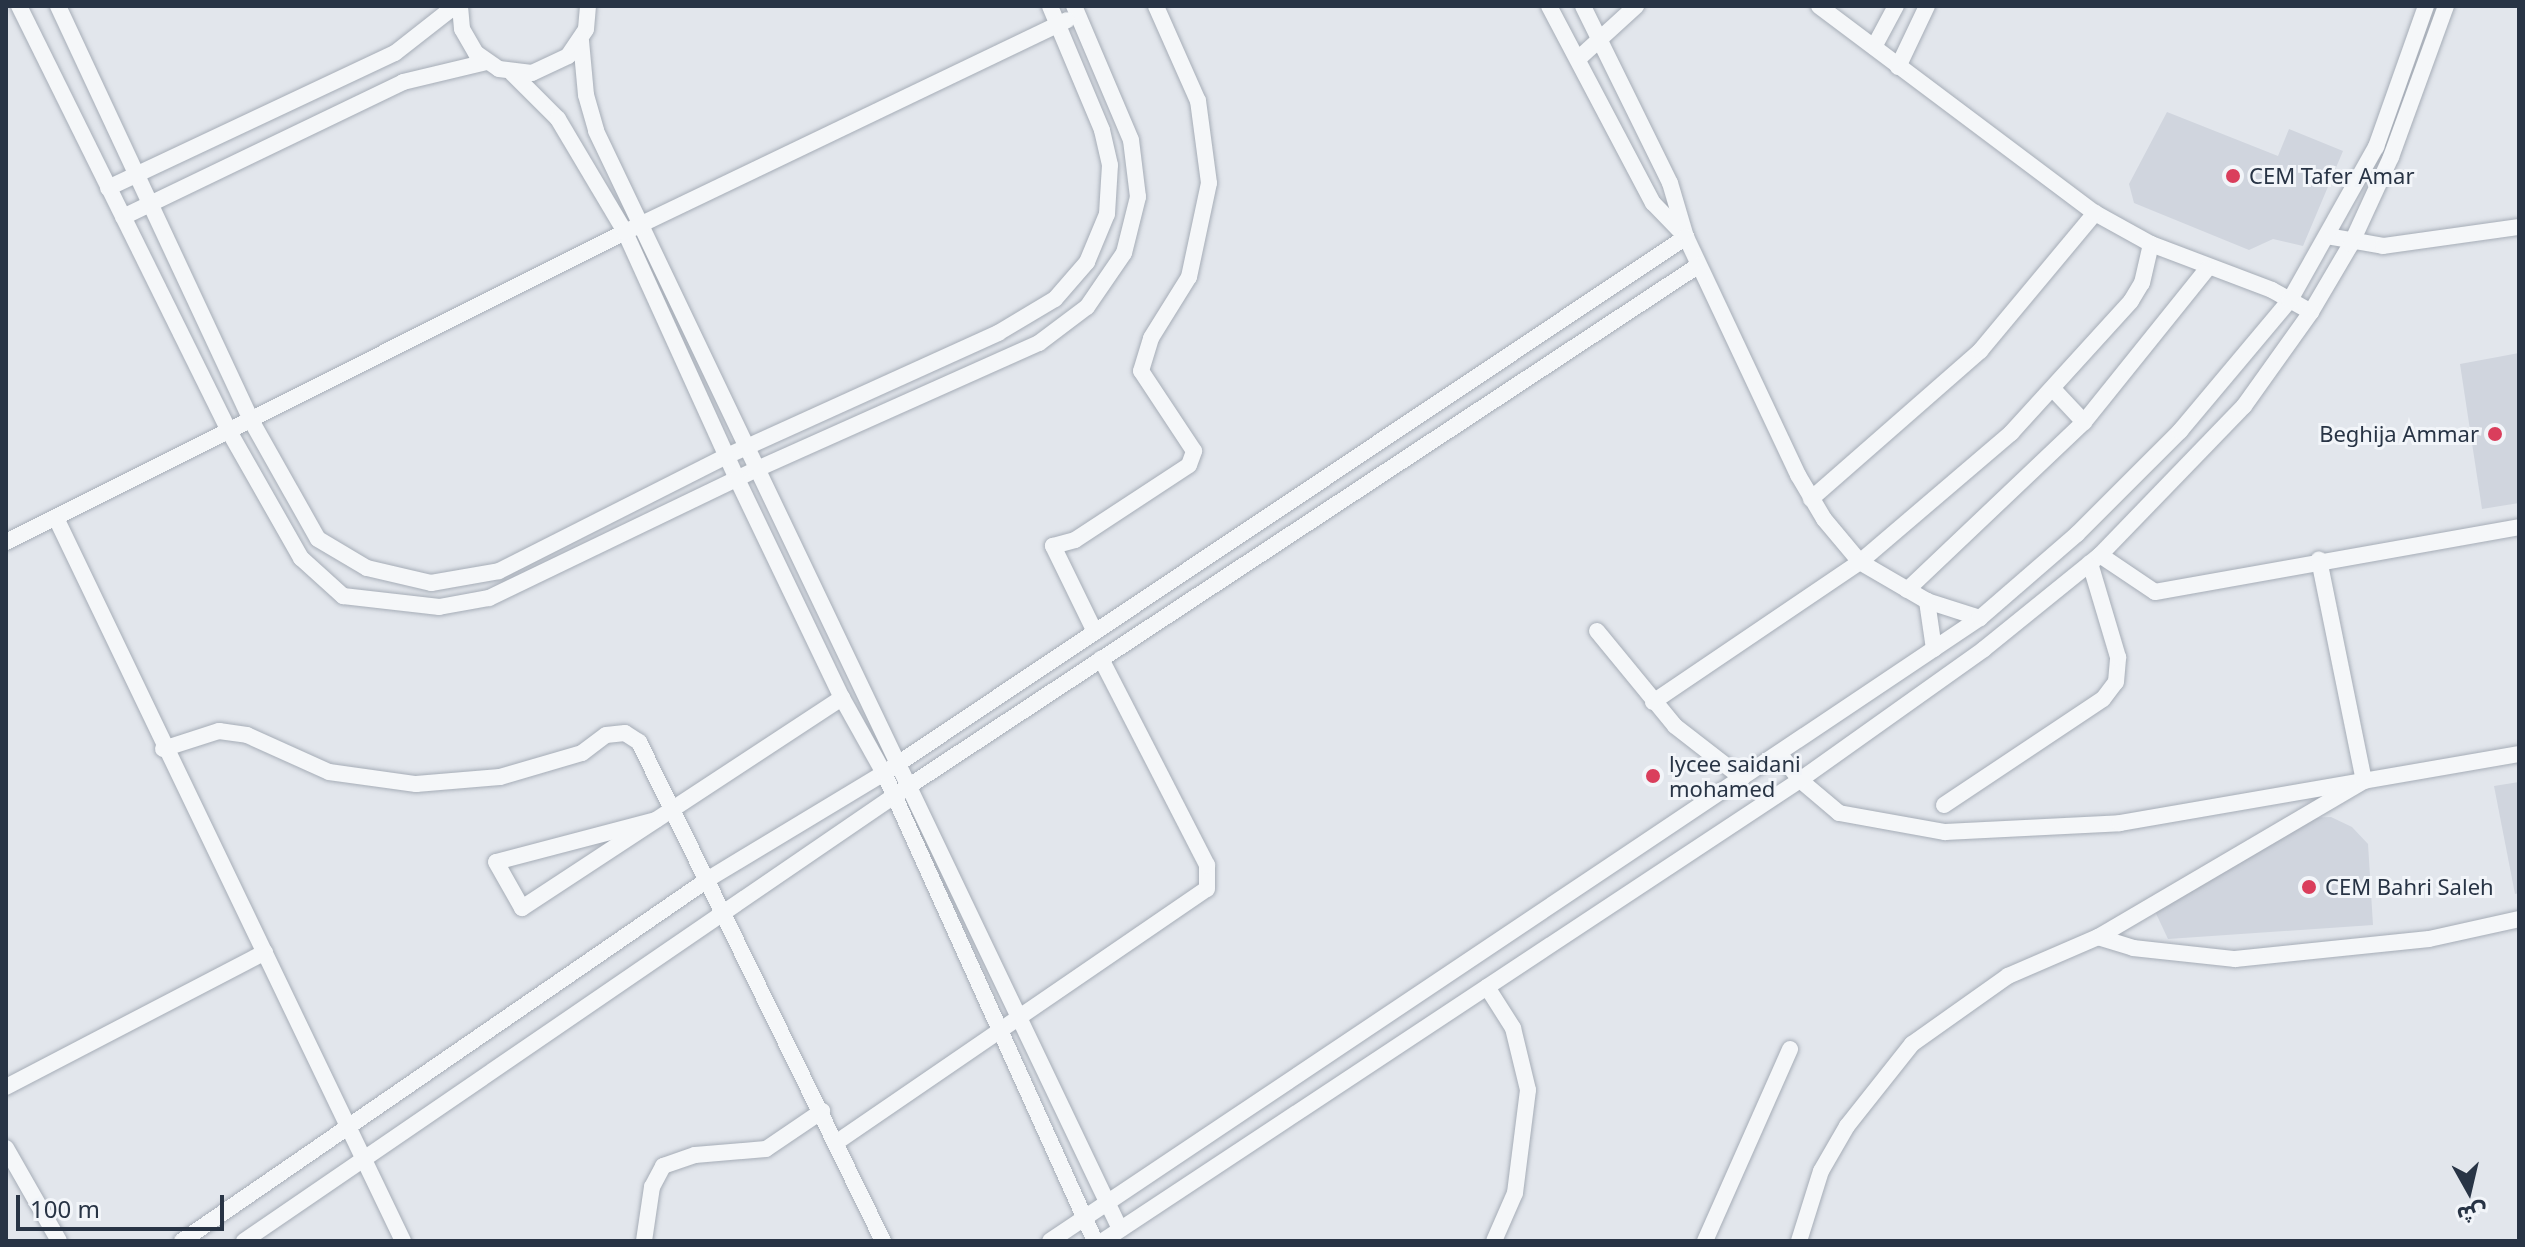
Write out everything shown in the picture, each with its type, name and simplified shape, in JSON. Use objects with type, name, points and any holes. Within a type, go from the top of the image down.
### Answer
[{"type":"street","points":[[6,542],[56,518],[230,433],[252,422],[632,229],[1058,24],[1076,10],[1131,140],[1138,197],[1124,253],[1087,307],[1039,343],[755,470],[489,598],[439,607],[391,604],[343,596],[301,558],[230,433],[19,6]]},
{"type":"street","points":[[58,6],[252,422],[318,539],[367,568],[431,583],[499,571],[727,456],[998,333],[1055,299],[1087,262],[1107,214],[1110,165],[1102,130],[1050,6]]},
{"type":"street","points":[[108,188],[395,53],[457,6],[468,42],[487,62],[512,73],[558,119],[632,229],[755,470],[898,763],[1120,1229]]},
{"type":"street","points":[[1095,632],[1053,546],[1075,540],[1189,465],[1194,451],[1141,371],[1151,338],[1189,277],[1209,183],[1198,101],[1156,6]]},
{"type":"street","points":[[1549,6],[1653,203],[1686,237]]},
{"type":"street","points":[[1583,6],[1670,183],[1686,237],[1811,499],[1860,562],[1927,601],[1980,618]]},
{"type":"street","points":[[1578,59],[1601,42],[1636,6]]},
{"type":"street","points":[[1819,6],[2095,213],[2151,244],[2290,300],[2311,312]]},
{"type":"street","points":[[1874,47],[1896,6]]},
{"type":"street","points":[[1898,67],[1927,6]]},
{"type":"street","points":[[1050,1241],[1980,618],[2077,534],[2180,431],[2290,300],[2376,147],[2426,6]]},
{"type":"street","points":[[1103,1241],[1800,780],[1984,649],[2095,559],[2244,406],[2311,312],[2351,244],[2433,54],[2446,6]]},
{"type":"street","points":[[592,10],[581,41],[591,114],[632,229],[737,479],[842,698],[884,773],[1095,1241]]},
{"type":"street","points":[[512,73],[552,68],[581,41]]},
{"type":"street","points":[[123,217],[403,82],[487,62]]},
{"type":"street","points":[[1811,499],[1980,351],[2095,213]]},
{"type":"street","points":[[2327,236],[2351,244],[2383,246],[2519,227]]},
{"type":"street","points":[[182,1241],[710,878],[884,773],[1686,237]]},
{"type":"street","points":[[1653,702],[1860,562],[2054,390],[2137,293],[2151,244]]},
{"type":"street","points":[[244,1241],[894,796],[1699,265]]},
{"type":"street","points":[[1907,590],[2084,422],[2207,269]]},
{"type":"street","points":[[2054,390],[2084,422]]},
{"type":"street","points":[[56,518],[163,749],[265,952],[403,1241]]},
{"type":"street","points":[[2095,559],[2155,592],[2319,560],[2519,527]]},
{"type":"street","points":[[1944,805],[2103,699],[2116,682],[2118,657],[2095,559]]},
{"type":"street","points":[[2319,560],[2364,781]]},
{"type":"street","points":[[1927,601],[1934,649]]},
{"type":"street","points":[[1597,631],[1653,702],[1742,778]]},
{"type":"street","points":[[837,1142],[1196,901],[1210,881],[1207,865],[1101,659]]},
{"type":"street","points":[[656,820],[496,862],[522,908],[842,698]]},
{"type":"street","points":[[163,749],[219,731],[247,735],[329,772],[416,784],[500,777],[582,753],[606,735],[625,733],[639,742],[710,878],[883,1241]]},
{"type":"street","points":[[1779,753],[1800,780],[1839,813],[1945,832],[2120,823],[2519,754]]},
{"type":"street","points":[[1799,1241],[1821,1171],[1847,1126],[1912,1044],[2008,976],[2098,937],[2364,781]]},
{"type":"street","points":[[2098,937],[2133,948],[2235,959],[2429,939],[2519,919]]},
{"type":"street","points":[[6,1087],[265,952]]},
{"type":"street","points":[[1487,987],[1513,1028],[1528,1090],[1515,1193],[1494,1241]]},
{"type":"street","points":[[1705,1241],[1790,1049]]},
{"type":"street","points":[[644,1241],[652,1187],[663,1166],[695,1155],[766,1149],[822,1111]]},
{"type":"street","points":[[6,1148],[59,1241]]},
{"type":"shaded area","name":"CEM Tafer Amar","points":[[2167,112],[2278,156],[2289,129],[2343,151],[2303,246],[2273,239],[2249,250],[2134,203],[2129,184]]},
{"type":"shaded area","name":"Beghija Ammar","points":[[2519,353],[2519,503],[2482,509],[2460,364]]},
{"type":"shaded area","points":[[2519,782],[2519,893],[2515,894],[2494,786]]},
{"type":"shaded area","points":[[2331,817],[2352,827],[2368,844],[2373,925],[2168,939],[2152,905],[2309,818]]},
{"type":"place","name":"CEM Tafer Amar","points":[[2233,176]]},
{"type":"place","name":"Beghija Ammar","points":[[2495,434]]},
{"type":"place","name":"lycee saidani mohamed","points":[[1653,776]]},
{"type":"place","name":"CEM Bahri Saleh","points":[[2309,887]]}]
